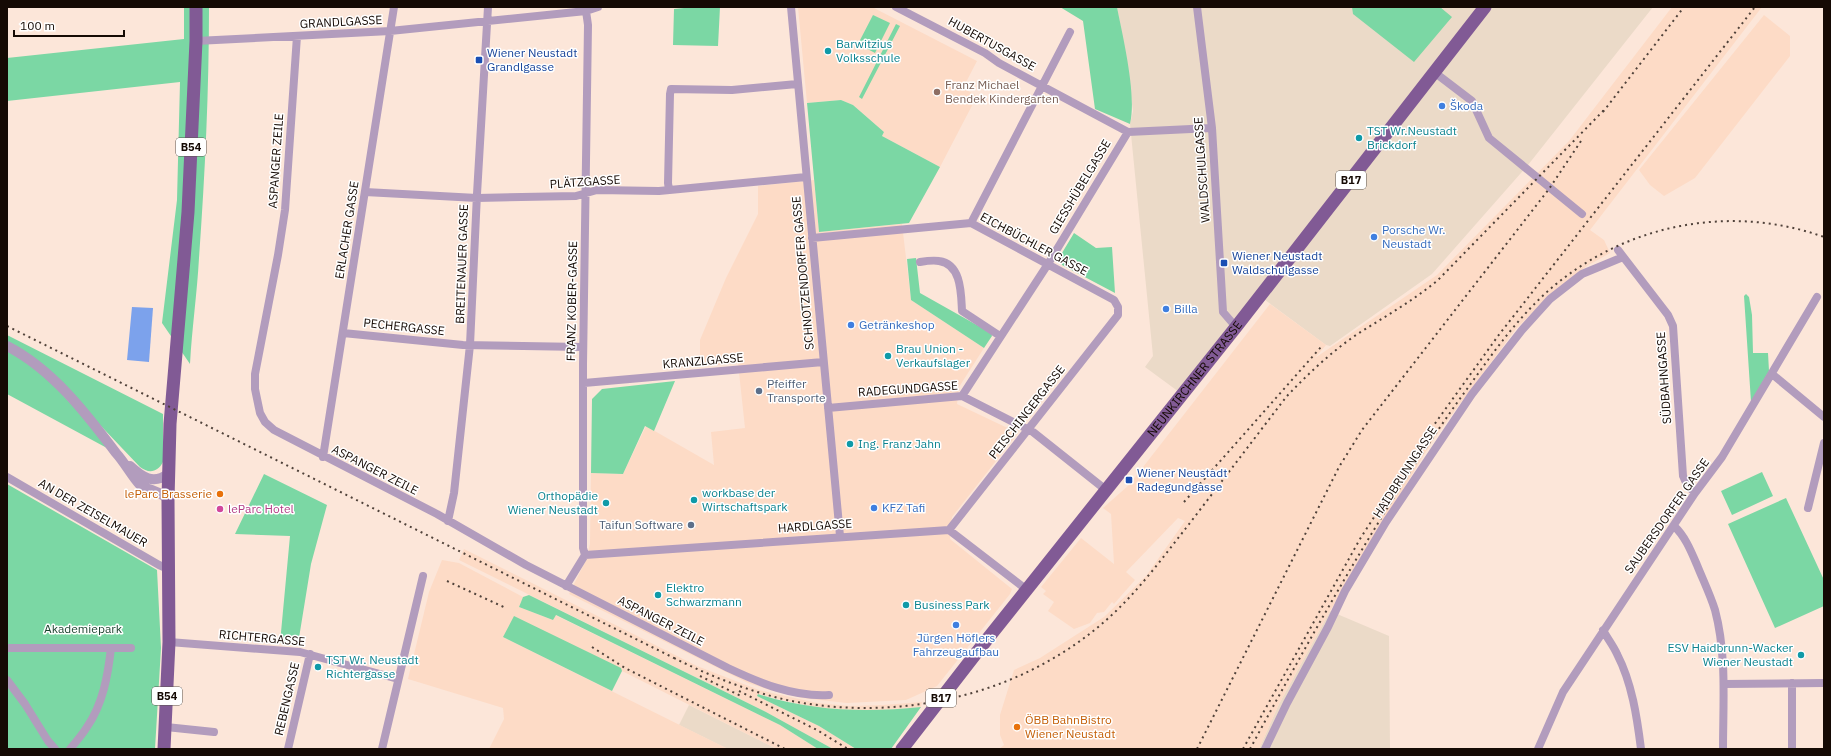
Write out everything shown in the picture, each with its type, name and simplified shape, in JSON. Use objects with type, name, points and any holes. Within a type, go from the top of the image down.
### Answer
[{"type":"main road","name":"B54","points":[[164,749],[169,642],[168,474],[172,396],[188,212],[196,41],[196,7]]},
{"type":"main road","name":"NEUNKIRCHNER STRASSE","points":[[902,749],[1236,326],[1485,7]]},
{"type":"street","name":"ERLACHER GASSE","points":[[323,457],[394,7]]},
{"type":"street","name":"BREITENAUER GASSE","points":[[448,521],[454,493],[470,345],[488,7]]},
{"type":"street","points":[[487,20],[569,9],[586,11],[598,7]]},
{"type":"street","name":"SCHNOTZENDORFER GASSE","points":[[791,7],[840,536]]},
{"type":"street","name":"HUBERTUSGASSE","points":[[896,7],[978,49],[999,63],[1128,132]]},
{"type":"street","name":"WALDSCHULGASSE","points":[[1197,7],[1212,128],[1223,312],[1236,326]]},
{"type":"street","name":"FRANZ KOBER-GASSE","points":[[585,555],[583,548],[583,347],[588,25],[586,11]]},
{"type":"street","name":"GRANDLGASSE","points":[[196,41],[390,31],[487,20]]},
{"type":"street","points":[[971,223],[1070,32]]},
{"type":"street","name":"ASPANGER ZEILE","points":[[297,36],[284,210],[278,255],[255,374],[255,388],[260,413],[265,422],[274,430],[323,457],[448,521],[566,586],[753,680],[788,691],[817,696],[829,695]]},
{"type":"street","points":[[1434,72],[1472,101],[1489,138],[1582,214]]},
{"type":"street","points":[[669,190],[670,94],[672,88],[732,90],[797,84]]},
{"type":"street","points":[[1128,132],[1212,128]]},
{"type":"street","name":"GIESSHÜBELGASSE","points":[[962,396],[1048,264],[1128,132]]},
{"type":"street","name":"PLÄTZGASSE","points":[[365,192],[477,198],[576,196],[597,190],[669,190],[806,177]]},
{"type":"street","name":"EICHBÜCHLER GASSE","points":[[812,238],[971,223],[1114,300],[1118,307]]},
{"type":"street","name":"SÜDBAHNGASSE","points":[[1620,254],[1668,315],[1672,326],[1683,476],[1687,485],[1695,493]]},
{"type":"street","name":"HAIDBRUNNGASSE","points":[[1265,749],[1287,703],[1328,627],[1344,591],[1386,522],[1472,394],[1522,330],[1550,299],[1582,274],[1620,254]]},
{"type":"street","points":[[920,262],[940,261],[950,266],[959,279],[962,311],[1000,336]]},
{"type":"street","name":"SAUBERSDORFER GASSE","points":[[1538,749],[1563,692],[1602,630],[1695,493],[1722,457],[1817,297]]},
{"type":"street","name":"PEISCHINGERGASSE","points":[[949,530],[1118,315],[1118,307]]},
{"type":"street","name":"PECHERGASSE","points":[[343,333],[470,345],[583,347]]},
{"type":"street","points":[[7,346],[30,360],[54,381],[118,454],[140,485],[168,499]]},
{"type":"street","name":"KRANZLGASSE","points":[[584,383],[823,362]]},
{"type":"street","points":[[1772,374],[1824,417]]},
{"type":"street","name":"RADEGUNDGASSE","points":[[828,408],[962,396],[1028,430],[1106,490]]},
{"type":"street","points":[[1808,508],[1824,443]]},
{"type":"street","points":[[118,454],[146,478],[155,480],[168,474]]},
{"type":"street","name":"AN DER ZEISELMAUER","points":[[7,476],[159,565],[168,568]]},
{"type":"street","points":[[1674,526],[1680,531],[1692,554],[1713,605],[1720,634],[1724,684],[1723,749]]},
{"type":"street","points":[[949,530],[1027,590]]},
{"type":"street","name":"HARDLGASSE","points":[[585,555],[840,536],[949,530]]},
{"type":"street","points":[[566,586],[585,555]]},
{"type":"street","points":[[382,749],[423,576]]},
{"type":"street","points":[[1602,630],[1617,653],[1626,677],[1634,706],[1641,749]]},
{"type":"street","name":"RICHTERGASSE","points":[[169,642],[310,654],[398,679]]},
{"type":"street","points":[[7,648],[132,648]]},
{"type":"street","points":[[70,749],[88,726],[104,692],[109,672],[111,648]]},
{"type":"street","name":"REBENGASSE","points":[[288,749],[310,654]]},
{"type":"street","points":[[7,680],[55,749]]},
{"type":"street","points":[[1792,683],[1792,749]]},
{"type":"street","points":[[1724,684],[1824,683]]},
{"type":"street","points":[[166,727],[214,732]]},
{"type":"shaded area","points":[[798,7],[872,7],[977,61],[963,88],[977,96],[940,167],[882,136],[884,132],[853,105],[841,100],[807,103]]},
{"type":"shaded area","points":[[1117,7],[1653,7],[1528,165],[1432,274],[1330,346],[1326,345],[1261,297],[1179,392],[1145,367],[1153,356],[1130,124],[1133,111]]},
{"type":"shaded area","points":[[1672,7],[1762,7],[1590,230],[1604,240],[1610,253],[1587,266],[1553,292],[1516,329],[1433,440],[1330,611],[1279,704],[1259,749],[999,749],[1004,745],[1000,735],[1000,715],[1014,670],[1040,658],[1104,617],[1146,576],[1185,521],[1178,518],[1126,572],[1135,580],[1114,604],[1112,602],[1104,612],[1097,613],[1090,623],[1074,629],[1048,611],[1054,602],[1043,594],[1046,591],[1041,587],[1081,538],[1114,564],[1111,514],[1103,508],[1129,485],[1270,304],[1326,345],[1315,358],[1437,275],[1569,141]]},
{"type":"shaded area","points":[[1764,15],[1790,36],[1790,56],[1695,178],[1664,196],[1650,185],[1639,170]]},
{"type":"shaded area","points":[[814,180],[819,232],[902,224],[911,300],[984,348],[959,387],[957,404],[1018,433],[952,517],[950,539],[1012,589],[1010,594],[937,686],[906,700],[847,703],[802,698],[770,690],[748,683],[569,594],[586,560],[590,544],[591,473],[623,474],[646,426],[714,465],[711,432],[745,428],[738,363],[700,367],[700,340],[726,278],[758,214],[758,186]]},
{"type":"shaded area","points":[[464,549],[697,666],[759,690],[817,703],[850,706],[922,702],[921,707],[883,710],[817,708],[758,694],[757,696],[819,726],[856,749],[833,749],[766,712],[459,560]]},
{"type":"shaded area","points":[[442,560],[459,563],[523,597],[519,607],[553,620],[555,615],[780,725],[818,749],[777,749],[622,671],[620,668],[503,637],[728,749],[489,749],[504,719],[503,708],[408,679],[429,592]]},
{"type":"shaded area","points":[[1330,611],[1389,636],[1390,749],[1259,749],[1279,704]]},
{"type":"shaded area","points":[[689,705],[777,749],[728,749],[679,725]]},
{"type":"green space","points":[[184,7],[209,7],[205,164],[190,364],[162,323],[177,200],[180,82],[7,101],[7,58],[184,39]]},
{"type":"green space","points":[[720,7],[718,46],[673,45],[674,9]]},
{"type":"green space","points":[[1060,7],[1117,7],[1131,82],[1132,112],[1130,124],[1095,109],[1083,21]]},
{"type":"green space","points":[[1352,7],[1440,7],[1452,17],[1414,62],[1353,14]]},
{"type":"green space","points":[[873,15],[890,23],[875,53],[858,44]]},
{"type":"green space","points":[[896,24],[900,26],[862,99],[859,97]]},
{"type":"green space","points":[[841,100],[853,105],[884,132],[882,136],[940,167],[909,223],[819,232],[807,103]]},
{"type":"green space","points":[[1074,233],[1096,248],[1112,247],[1115,293],[1062,265],[1059,258]]},
{"type":"green space","points":[[916,258],[920,293],[991,333],[992,336],[984,348],[911,300],[907,259]]},
{"type":"green space","points":[[1746,294],[1749,297],[1752,315],[1753,353],[1768,353],[1769,371],[1751,402],[1744,296]]},
{"type":"green space","points":[[7,335],[163,414],[163,462],[159,468],[153,471],[147,471],[140,467],[81,405],[7,343]]},
{"type":"green space","points":[[7,346],[30,360],[118,454],[7,394]]},
{"type":"green space","points":[[675,381],[654,431],[645,426],[623,474],[591,473],[592,399],[602,389]]},
{"type":"green space","points":[[1762,472],[1773,496],[1732,515],[1721,491]]},
{"type":"green space","points":[[264,474],[327,505],[311,564],[298,644],[280,643],[290,536],[235,534]]},
{"type":"green space","name":"Akademiepark","points":[[7,484],[157,570],[161,648],[155,749],[7,749]]},
{"type":"green space","points":[[1786,498],[1824,580],[1824,606],[1775,628],[1728,524]]},
{"type":"green space","points":[[529,595],[766,712],[833,749],[818,749],[780,725],[556,615],[553,620],[519,607],[523,597]]},
{"type":"green space","points":[[514,616],[621,668],[622,671],[612,691],[503,637]]},
{"type":"green space","points":[[758,694],[798,704],[839,709],[880,710],[921,707],[891,749],[856,749],[819,726],[757,696]]},
{"type":"water","points":[[132,307],[153,308],[149,362],[127,360]]},
{"type":"railway","points":[[1603,112],[1684,7]]},
{"type":"railway","points":[[1243,749],[1360,539],[1426,436],[1498,336],[1755,7]]},
{"type":"railway","points":[[674,658],[729,682],[787,700],[831,706],[875,708],[919,704],[962,696],[1004,682],[1044,663],[1082,640],[1116,611],[1135,591],[1186,528],[1287,396],[1303,380],[1328,356],[1346,342],[1408,302],[1438,280],[1605,109]]},
{"type":"railway","points":[[1197,749],[1339,467],[1362,430],[1549,189],[1581,141]]},
{"type":"railway","points":[[1250,749],[1349,571],[1402,484],[1459,400],[1505,337],[1531,307],[1545,294],[1560,281],[1589,261],[1620,245],[1653,233],[1687,225],[1721,221],[1756,222],[1790,227],[1824,237]]},
{"type":"railway","points":[[7,326],[678,660]]},
{"type":"railway","points":[[1184,502],[1321,347]]},
{"type":"railway","points":[[447,581],[506,608]]},
{"type":"railway","points":[[592,647],[625,668],[785,749]]},
{"type":"railway","points":[[700,676],[743,697]]},
{"type":"railway","points":[[739,691],[817,730],[848,749]]},
{"type":"place","name":"Barwitzius Volksschule","points":[[828,51]]},
{"type":"place","name":"Wiener Neustadt Grandlgasse","points":[[479,60]]},
{"type":"place","name":"Franz Michael Bendek Kindergarten","points":[[937,92]]},
{"type":"place","name":"Škoda","points":[[1442,106]]},
{"type":"place","name":"TST Wr.Neustadt Brickdorf","points":[[1359,138]]},
{"type":"place","name":"Porsche Wr. Neustadt","points":[[1374,237]]},
{"type":"place","name":"Wiener Neustadt Waldschulgasse","points":[[1224,263]]},
{"type":"place","name":"Billa","points":[[1166,309]]},
{"type":"place","name":"Getränkeshop","points":[[851,325]]},
{"type":"place","name":"Brau Union - Verkaufslager","points":[[888,356]]},
{"type":"place","name":"Pfeiffer Transporte","points":[[759,391]]},
{"type":"place","name":"Ing. Franz Jahn","points":[[850,444]]},
{"type":"place","name":"Wiener Neustadt Radegundgasse","points":[[1129,480]]},
{"type":"place","name":"leParc Brasserie","points":[[220,494]]},
{"type":"place","name":"workbase der Wirtschaftspark","points":[[694,500]]},
{"type":"place","name":"Orthopädie Wiener Neustadt","points":[[606,503]]},
{"type":"place","name":"KFZ Tafi","points":[[874,508]]},
{"type":"place","name":"leParc Hotel","points":[[220,509]]},
{"type":"place","name":"Taifun Software","points":[[691,525]]},
{"type":"place","name":"Elektro Schwarzmann","points":[[658,595]]},
{"type":"place","name":"Business Park","points":[[906,605]]},
{"type":"place","name":"Jürgen Höflers Fahrzeugaufbau","points":[[956,625]]},
{"type":"place","name":"ESV Haidbrunn-Wacker Wiener Neustadt","points":[[1801,655]]},
{"type":"place","name":"TST Wr. Neustadt Richtergasse","points":[[318,667]]},
{"type":"place","name":"ÖBB BahnBistro Wiener Neustadt","points":[[1017,727]]}]
